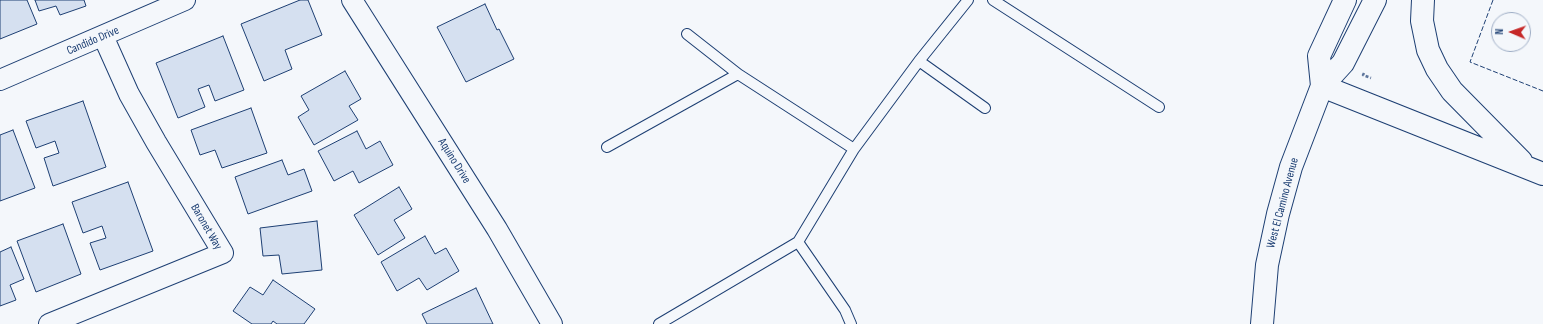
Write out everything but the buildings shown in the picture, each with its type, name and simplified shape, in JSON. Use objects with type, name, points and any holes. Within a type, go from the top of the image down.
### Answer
[{"type":"main road","name":"West El Camino Avenue","points":[[1322,86],[1319,56],[1345,0]]},
{"type":"main road","name":"West El Camino Avenue","points":[[1262,324],[1267,265],[1278,214],[1291,166],[1322,86],[1343,63],[1375,0]]},
{"type":"main road","points":[[1422,0],[1424,28],[1428,50],[1437,70],[1452,91],[1535,170]]},
{"type":"main road","points":[[1322,86],[1535,170]]},
{"type":"street","name":"Candido Drive","points":[[0,80],[185,0]]},
{"type":"street","name":"Aquino Drive","points":[[352,0],[497,229],[552,324]]},
{"type":"street","name":"Baronet Way","points":[[50,324],[223,253],[129,94],[103,36]]},
{"type":"lane","points":[[658,324],[798,242],[854,149],[919,61],[968,0]]},
{"type":"lane","points":[[993,0],[1159,107]]},
{"type":"lane","points":[[687,34],[738,74],[854,149]]},
{"type":"lane","points":[[919,61],[985,108]]},
{"type":"lane","points":[[607,147],[738,74]]},
{"type":"lane","points":[[798,242],[845,310],[851,324]]},
{"type":"path","points":[[1366,70],[1364,75],[1371,78]]},
{"type":"fence","points":[[1493,0],[1470,62],[1543,91]]}]
